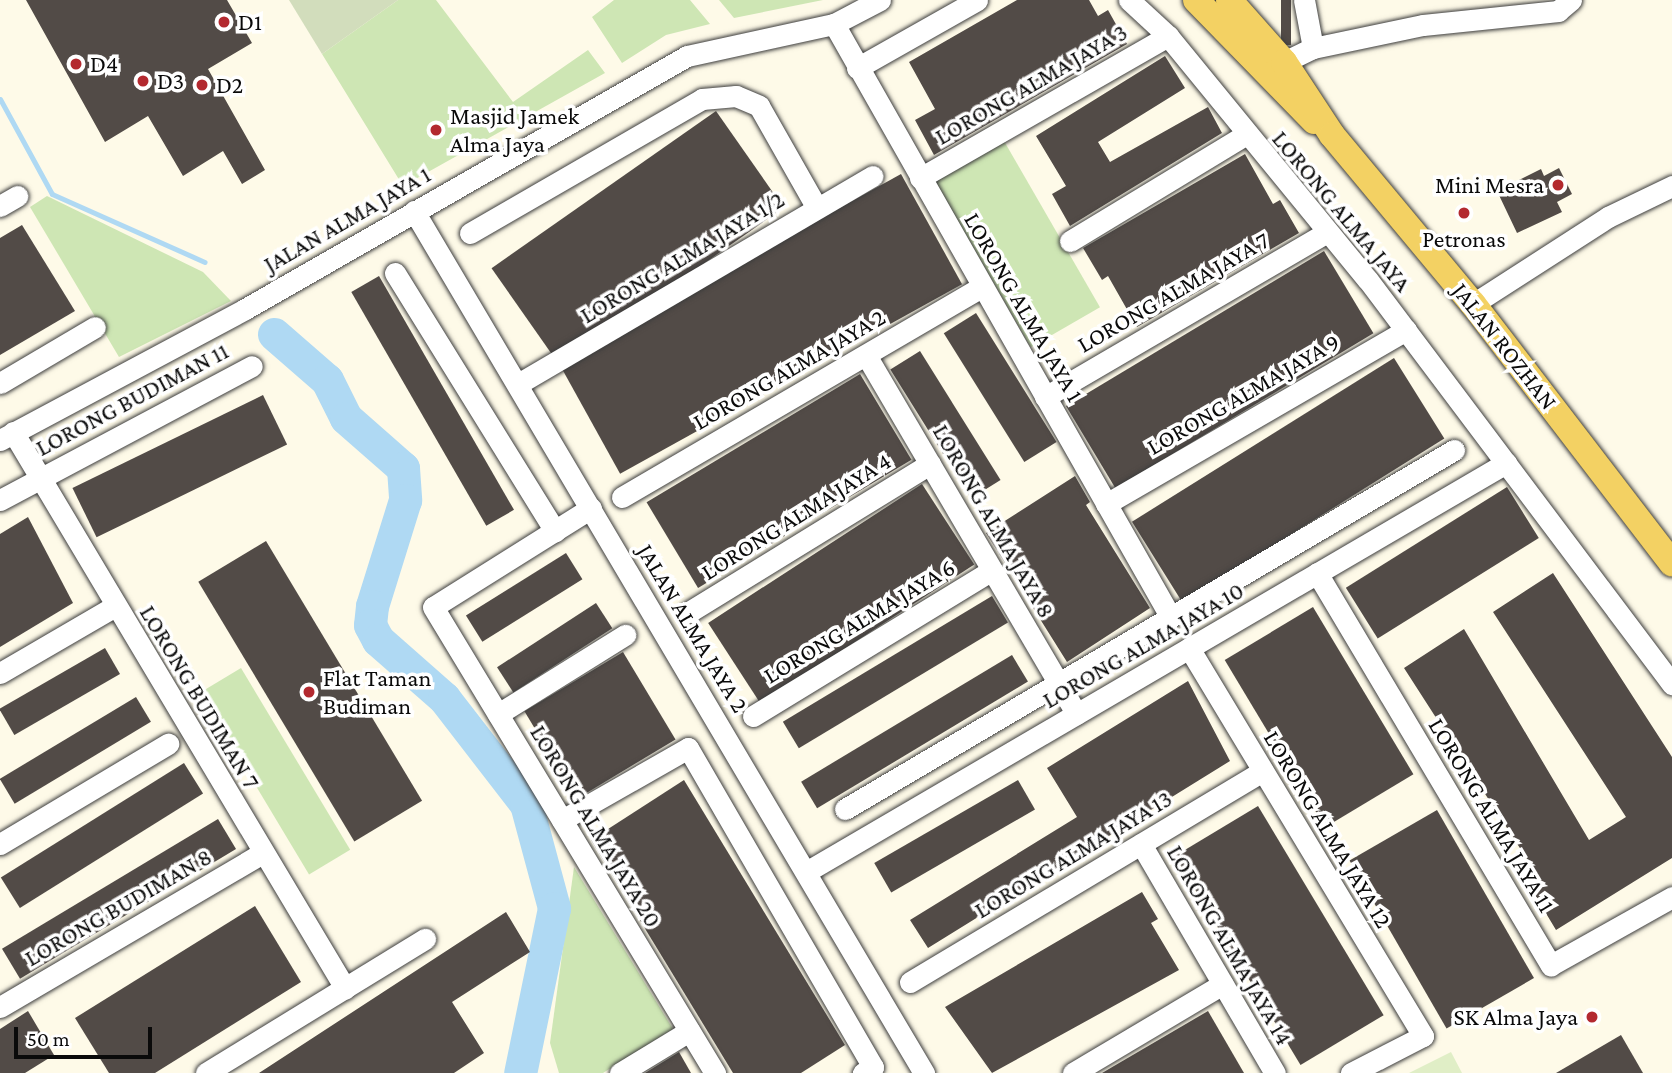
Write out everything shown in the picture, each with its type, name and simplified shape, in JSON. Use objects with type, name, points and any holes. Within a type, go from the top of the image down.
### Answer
[{"type":"main road","name":"JALAN ROZHAN","points":[[1196,0],[1297,108],[1332,135]]},
{"type":"main road","name":"JALAN ROZHAN","points":[[1229,0],[1284,62],[1332,135],[1473,304],[1672,563]]},
{"type":"street","points":[[857,68],[977,0]]},
{"type":"street","name":"LORONG ALMA JAYA","points":[[1129,0],[1167,36],[1244,135],[1327,232],[1406,330],[1506,463]]},
{"type":"street","points":[[1304,0],[1312,48]]},
{"type":"street","name":"JALAN ALMA JAYA 1","points":[[6,436],[415,211],[687,56],[834,24],[870,3]]},
{"type":"street","points":[[1284,62],[1312,48],[1423,25],[1565,6]]},
{"type":"street","name":"LORONG ALMA JAYA 1","points":[[834,24],[1170,616]]},
{"type":"street","name":"LORONG ALMA JAYA 3","points":[[920,178],[1167,36]]},
{"type":"street","points":[[470,233],[702,99],[736,96],[759,106],[817,208]]},
{"type":"street","points":[[1070,241],[1244,135]]},
{"type":"street","name":"LORONG ALMA JAYA 1/2","points":[[518,384],[872,176]]},
{"type":"street","points":[[1473,304],[1608,217],[1672,186]]},
{"type":"street","name":"JALAN ALMA JAYA 2","points":[[415,211],[924,1073]]},
{"type":"street","name":"LORONG ALMA JAYA 7","points":[[1045,397],[1327,232]]},
{"type":"street","points":[[395,273],[555,530],[591,508]]},
{"type":"street","name":"LORONG ALMA JAYA 2","points":[[622,497],[982,287]]},
{"type":"street","points":[[0,383],[95,327]]},
{"type":"street","name":"LORONG ALMA JAYA 9","points":[[1106,504],[1406,330]]},
{"type":"street","name":"LORONG ALMA JAYA 8","points":[[866,355],[1077,714]]},
{"type":"street","name":"LORONG BUDIMAN 11","points":[[0,500],[252,366]]},
{"type":"street","name":"LORONG BUDIMAN 7","points":[[6,436],[38,478],[345,988]]},
{"type":"street","name":"LORONG ALMA JAYA 10","points":[[845,809],[1454,450]]},
{"type":"street","points":[[1506,463],[1672,684]]},
{"type":"street","name":"LORONG ALMA JAYA 10","points":[[806,872],[1506,463]]},
{"type":"street","name":"LORONG ALMA JAYA 4","points":[[689,612],[930,464]]},
{"type":"street","name":"LORONG ALMA JAYA 20","points":[[555,530],[433,607],[715,1073]]},
{"type":"street","name":"LORONG ALMA JAYA 6","points":[[753,716],[992,570]]},
{"type":"street","name":"LORONG ALMA JAYA 11","points":[[1317,573],[1551,965],[1672,897]]},
{"type":"street","points":[[0,674],[115,606]]},
{"type":"street","points":[[498,714],[625,635]]},
{"type":"street","name":"LORONG ALMA JAYA 12","points":[[1189,648],[1423,1036],[1351,1073]]},
{"type":"street","points":[[0,844],[168,744]]},
{"type":"street","points":[[562,820],[688,748],[868,1070]]},
{"type":"street","name":"LORONG ALMA JAYA 13","points":[[910,982],[1263,771]]},
{"type":"street","name":"LORONG ALMA JAYA 14","points":[[1141,844],[1275,1073]]},
{"type":"street","name":"LORONG BUDIMAN 8","points":[[0,1007],[263,853]]},
{"type":"street","points":[[206,1073],[425,939]]},
{"type":"street","points":[[1073,1073],[1223,984]]},
{"type":"street","points":[[620,1073],[690,1031]]},
{"type":"green space","points":[[289,0],[398,0],[322,54]]},
{"type":"green space","points":[[398,0],[436,0],[513,102],[588,50],[605,73],[403,186],[322,54]]},
{"type":"green space","points":[[614,0],[690,0],[710,24],[666,35],[622,63],[592,17]]},
{"type":"green space","points":[[719,0],[823,0],[734,18]]},
{"type":"green space","points":[[1004,141],[1100,307],[1031,347],[935,181]]},
{"type":"green space","points":[[47,196],[203,272],[231,301],[119,357],[30,207]]},
{"type":"green space","points":[[241,668],[350,850],[309,874],[200,693]]},
{"type":"green space","points":[[574,867],[673,1029],[603,1073],[559,1073],[550,1043]]},
{"type":"green space","points":[[1451,1052],[1462,1073],[1409,1073]]},
{"type":"building","points":[[26,0],[227,0],[252,43],[208,69],[265,170],[242,184],[223,151],[183,176],[148,116],[105,142]]},
{"type":"building","points":[[1017,0],[1089,0],[1098,16],[1108,10],[1127,44],[934,155],[915,120],[935,109],[909,62]]},
{"type":"building","points":[[1281,0],[1291,0],[1291,45],[1281,45]]},
{"type":"building","points":[[1165,56],[1185,88],[1098,142],[1110,162],[1208,107],[1222,133],[1070,226],[1052,194],[1066,186],[1036,136]]},
{"type":"building","points":[[716,111],[784,208],[559,365],[492,268]]},
{"type":"building","points":[[1245,154],[1273,204],[1280,200],[1299,233],[1137,327],[1108,276],[1102,280],[1083,248]]},
{"type":"building","points":[[1559,168],[1572,194],[1557,202],[1562,212],[1517,233],[1497,191],[1541,169],[1544,176]]},
{"type":"building","points":[[901,174],[962,284],[620,474],[559,364]]},
{"type":"building","points":[[22,225],[75,311],[0,355],[0,238]]},
{"type":"building","points":[[1324,251],[1373,333],[1115,488],[1066,406]]},
{"type":"building","points":[[379,276],[514,510],[486,526],[351,292]]},
{"type":"building","points":[[976,313],[1057,442],[1024,462],[944,333]]},
{"type":"building","points":[[920,351],[1001,480],[971,498],[890,370]]},
{"type":"building","points":[[1394,358],[1444,439],[1182,602],[1132,522]]},
{"type":"building","points":[[860,374],[912,460],[698,588],[647,502]]},
{"type":"building","points":[[263,395],[287,444],[97,537],[72,488]]},
{"type":"building","points":[[1075,476],[1090,502],[1086,505],[1150,608],[1067,662],[986,533]]},
{"type":"building","points":[[922,484],[974,565],[760,703],[708,623]]},
{"type":"building","points":[[1507,487],[1539,538],[1378,639],[1346,588]]},
{"type":"building","points":[[28,517],[73,603],[0,647],[0,534]]},
{"type":"building","name":"Flat Taman Budiman","points":[[266,541],[422,801],[354,841],[198,582]]},
{"type":"building","points":[[566,553],[582,579],[482,642],[466,616]]},
{"type":"building","points":[[1553,573],[1672,757],[1672,858],[1556,930],[1526,880],[1536,873],[1404,668],[1464,629],[1589,840],[1626,817],[1493,612]]},
{"type":"building","points":[[992,596],[1008,623],[799,748],[783,722]]},
{"type":"building","points":[[596,603],[612,628],[513,692],[497,667]]},
{"type":"building","points":[[1313,607],[1413,774],[1325,827],[1225,660]]},
{"type":"building","points":[[105,648],[120,674],[14,735],[0,709]]},
{"type":"building","points":[[623,652],[676,739],[577,799],[524,711]]},
{"type":"building","points":[[1012,655],[1028,682],[817,808],[801,782]]},
{"type":"building","points":[[1188,681],[1230,761],[928,948],[910,920],[1077,817],[1047,768]]},
{"type":"building","points":[[136,697],[151,722],[15,804],[0,779]]},
{"type":"building","points":[[184,763],[203,794],[20,908],[1,877]]},
{"type":"building","points":[[684,780],[845,1045],[801,1073],[733,1073],[591,840]]},
{"type":"building","points":[[1018,780],[1035,809],[891,892],[874,863]]},
{"type":"building","points":[[1258,806],[1384,1015],[1301,1065],[1175,856]]},
{"type":"building","points":[[1437,810],[1534,978],[1447,1029],[1350,861]]},
{"type":"building","points":[[218,819],[236,849],[20,979],[2,949]]},
{"type":"building","points":[[1142,892],[1158,919],[1151,923],[1179,970],[992,1073],[945,1007]]},
{"type":"building","points":[[255,906],[301,982],[155,1073],[109,1073],[75,1018]]},
{"type":"building","points":[[506,912],[530,952],[452,1002],[484,1053],[454,1073],[259,1073]]},
{"type":"building","points":[[28,1011],[54,1055],[25,1073],[0,1073],[0,1029]]},
{"type":"building","points":[[1208,1011],[1244,1073],[1102,1073]]},
{"type":"building","points":[[1621,1035],[1643,1073],[1556,1073]]},
{"type":"building","points":[[679,1052],[691,1073],[645,1073]]},
{"type":"waterway","points":[[0,99],[52,194],[205,262]]},
{"type":"waterway","points":[[274,334],[327,380],[346,418],[403,468],[405,500],[372,606],[370,625],[378,640],[444,698],[526,804],[554,908],[520,1073]]},
{"type":"place","name":"D1","points":[[224,22]]},
{"type":"place","name":"D4","points":[[76,64]]},
{"type":"place","name":"D3","points":[[143,81]]},
{"type":"place","name":"D2","points":[[202,85]]},
{"type":"place","name":"Masjid Jamek Alma Jaya","points":[[436,130]]},
{"type":"place","name":"Mini Mesra","points":[[1558,185]]},
{"type":"place","name":"Petronas","points":[[1464,213]]},
{"type":"place","name":"Flat Taman Budiman","points":[[309,692]]},
{"type":"place","name":"SK Alma Jaya","points":[[1592,1017]]}]
